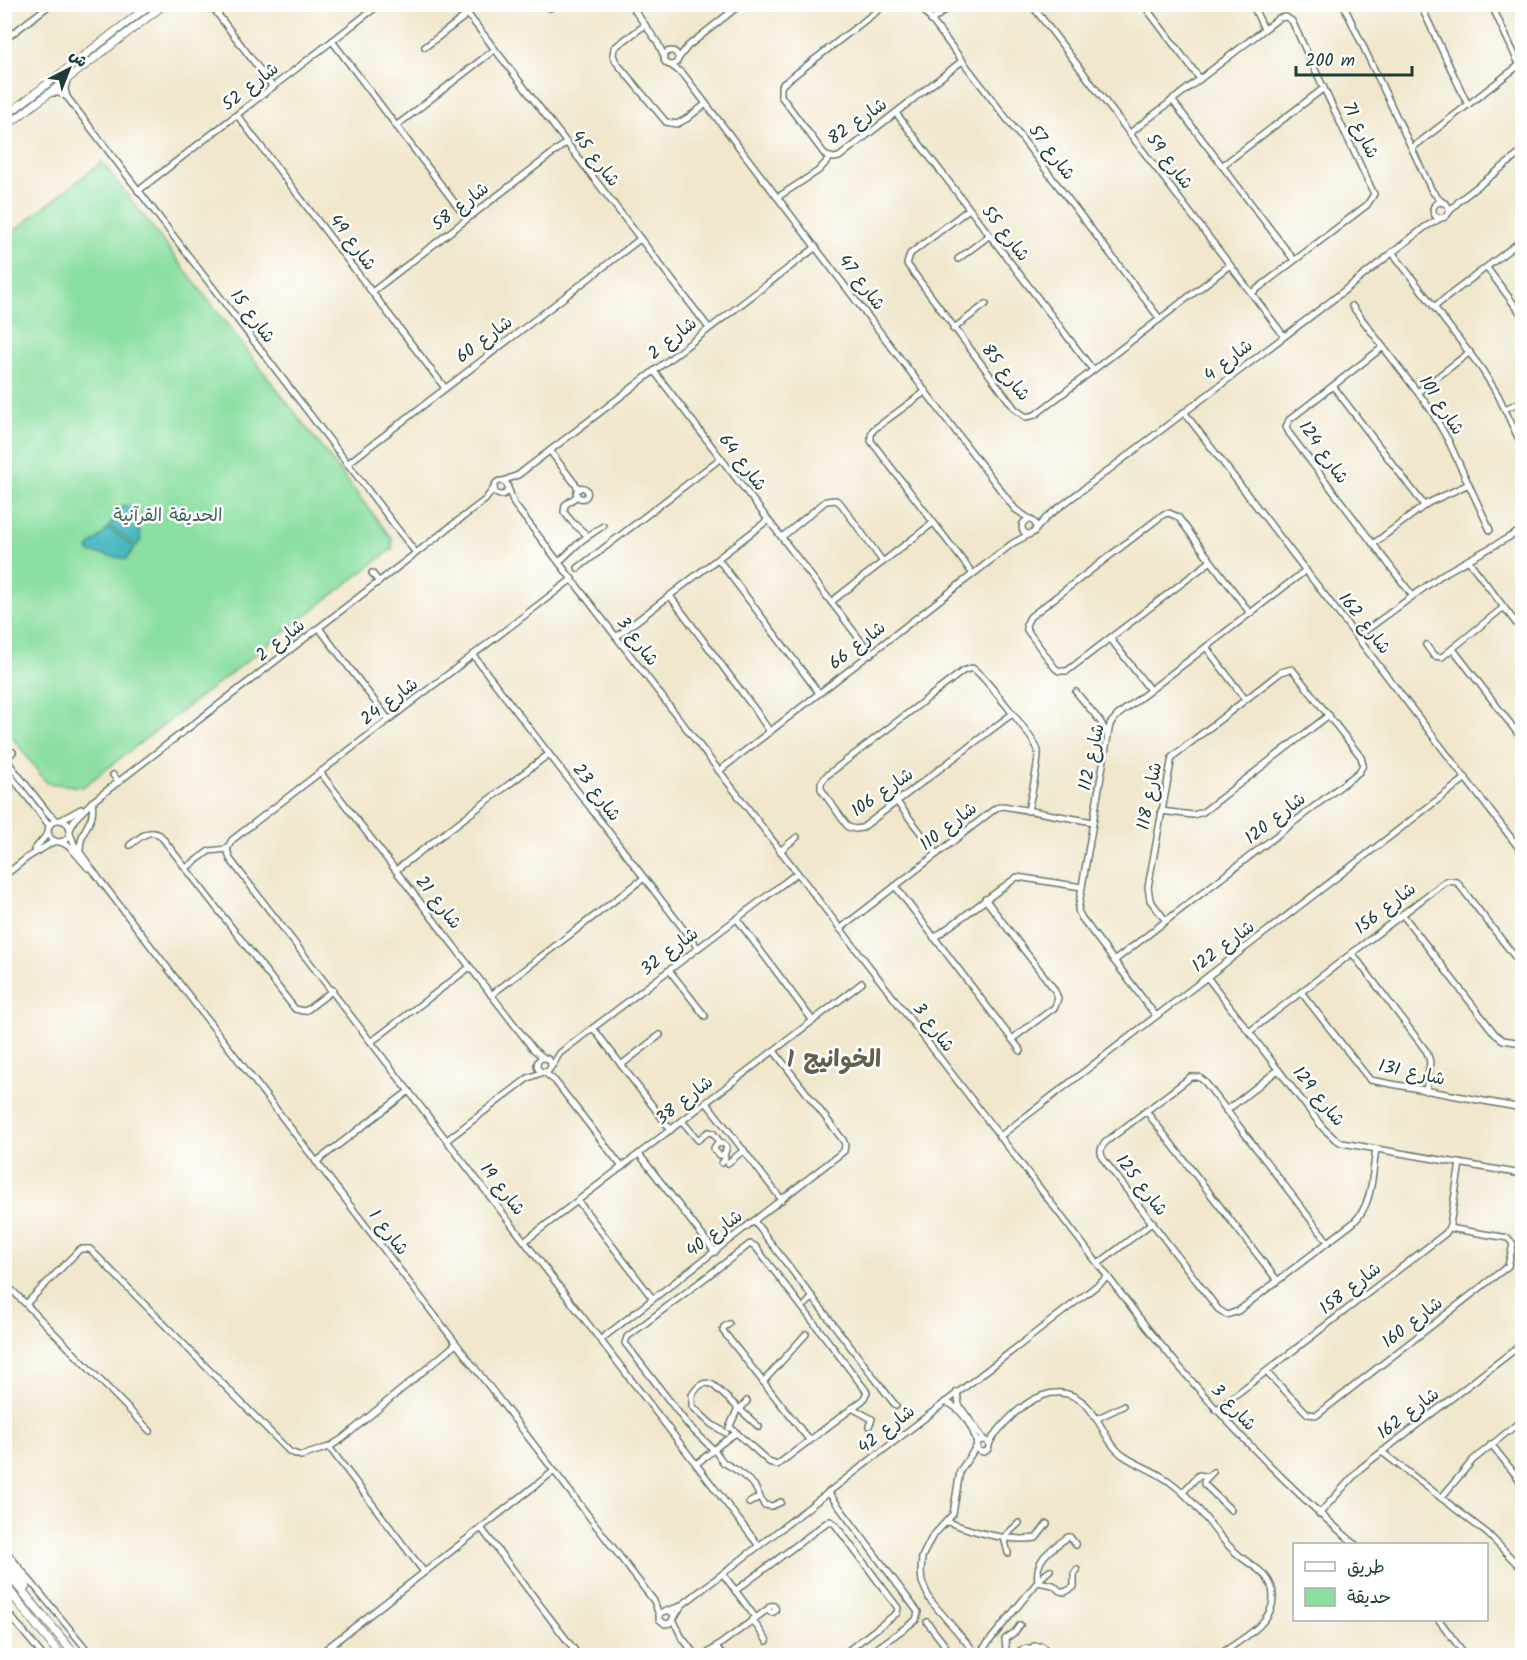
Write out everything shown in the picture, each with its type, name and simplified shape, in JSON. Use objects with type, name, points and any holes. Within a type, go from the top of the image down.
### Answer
[{"type":"highway","points":[[4,1557],[47,1612],[52,1624]]},
{"type":"highway","points":[[4,1569],[52,1624],[76,1656]]},
{"type":"highway","points":[[4,1584],[61,1656]]},
{"type":"highway","points":[[4,1590],[24,1608]]},
{"type":"main road","points":[[4,117],[151,4]]},
{"type":"main road","points":[[4,128],[165,4]]},
{"type":"street","points":[[210,4],[273,87]]},
{"type":"street","name":"شارع 52","points":[[138,191],[380,4]]},
{"type":"street","name":"شارع 45","points":[[460,4],[709,328]]},
{"type":"street","points":[[630,4],[658,43],[665,62],[672,65],[688,46],[741,4]]},
{"type":"street","name":"شارع 82","points":[[886,4],[786,81],[781,88],[780,92],[784,100],[826,156],[838,157],[962,61]]},
{"type":"street","name":"شارع 57","points":[[919,4],[1160,319]]},
{"type":"street","points":[[932,21],[953,4]]},
{"type":"street","name":"شارع 59","points":[[1031,4],[1284,336]]},
{"type":"street","points":[[1143,4],[1200,79]]},
{"type":"street","points":[[1252,4],[1264,29]]},
{"type":"street","points":[[1343,4],[1432,191],[1437,217],[1441,218],[1448,213],[1460,200],[1522,152]]},
{"type":"street","points":[[1420,4],[1468,105]]},
{"type":"street","points":[[1412,148],[1521,65],[1491,4]]},
{"type":"street","points":[[4,40],[50,5]]},
{"type":"street","points":[[425,46],[468,14]]},
{"type":"street","name":"شارع 71","points":[[1130,133],[1279,18],[1286,17],[1292,21],[1374,194],[1367,205],[1252,293]]},
{"type":"street","points":[[645,24],[627,38],[616,51],[616,59],[621,67],[654,109],[670,124],[679,123],[706,104]]},
{"type":"street","points":[[332,41],[467,219]]},
{"type":"street","points":[[658,43],[677,54],[678,60]]},
{"type":"street","points":[[664,56],[667,52],[688,46]]},
{"type":"street","points":[[396,126],[494,50]]},
{"type":"street","name":"شارع 47","points":[[678,60],[684,75]]},
{"type":"street","name":"شارع 47","points":[[672,65],[684,75],[926,391],[1015,509],[1022,526]]},
{"type":"street","points":[[66,80],[67,97]]},
{"type":"street","points":[[1222,166],[1324,88]]},
{"type":"street","points":[[51,93],[59,93],[67,97]]},
{"type":"street","name":"شارع 15","points":[[67,97],[416,553]]},
{"type":"street","points":[[1172,100],[1294,260]]},
{"type":"street","name":"شارع 55","points":[[896,113],[1093,370]]},
{"type":"street","name":"شارع 49","points":[[237,115],[445,388]]},
{"type":"street","name":"شارع 58","points":[[372,292],[566,143]]},
{"type":"street","points":[[778,197],[818,171],[830,158]]},
{"type":"street","points":[[1432,191],[1448,207],[1448,213]]},
{"type":"street","points":[[1434,209],[1436,205],[1460,200]]},
{"type":"street","name":"شارع 85","points":[[969,208],[910,254],[907,261],[910,271],[953,329],[1015,409],[1026,417],[1035,416],[1230,265]]},
{"type":"street","name":"شارع 4","points":[[1425,227],[1434,209]]},
{"type":"street","name":"شارع 4","points":[[1036,529],[1048,516],[1392,252],[1441,218]]},
{"type":"street","points":[[958,259],[990,235]]},
{"type":"street","name":"شارع 60","points":[[347,464],[640,239]]},
{"type":"street","points":[[1434,307],[1522,240]]},
{"type":"street","name":"شارع 2","points":[[509,489],[518,476],[816,247]]},
{"type":"street","points":[[1392,252],[1490,381],[1522,446]]},
{"type":"street","points":[[1486,268],[1522,315]]},
{"type":"street","points":[[953,329],[986,304]]},
{"type":"street","name":"شارع 101","points":[[1352,306],[1418,392],[1443,430],[1490,530]]},
{"type":"street","name":"شارع 124","points":[[1383,347],[1289,420],[1287,430],[1412,596]]},
{"type":"street","points":[[1418,392],[1470,352]]},
{"type":"street","name":"شارع 64","points":[[654,371],[871,654]]},
{"type":"street","points":[[1333,386],[1424,505]]},
{"type":"street","points":[[926,391],[872,432],[870,438],[973,574]]},
{"type":"street","points":[[1505,409],[1522,400]]},
{"type":"street","name":"شارع 162","points":[[1185,412],[1522,852]]},
{"type":"street","points":[[550,451],[579,489]]},
{"type":"street","points":[[578,568],[722,458]]},
{"type":"street","name":"شارع 2","points":[[503,481],[518,476]]},
{"type":"street","points":[[503,481],[509,489],[506,495],[500,496],[494,488],[497,482],[503,481]]},
{"type":"street","points":[[1373,544],[1424,505],[1468,484]]},
{"type":"street","points":[[583,487],[588,494],[582,499],[578,496],[575,492],[583,487]]},
{"type":"street","name":"شارع 2","points":[[59,820],[92,802],[119,782],[485,500],[494,488]]},
{"type":"street","name":"شارع 3","points":[[509,489],[514,504],[1148,1329],[1216,1410],[1276,1473],[1353,1543]]},
{"type":"street","name":"شارع 2","points":[[485,500],[500,496]]},
{"type":"street","name":"شارع 3","points":[[500,496],[514,504]]},
{"type":"street","points":[[578,496],[565,505],[564,512],[588,536]]},
{"type":"street","points":[[782,537],[826,501],[832,500],[838,502],[884,562]]},
{"type":"street","name":"شارع 47","points":[[1015,509],[1031,520]]},
{"type":"street","points":[[1210,561],[1067,671],[1062,671],[1053,664],[1027,630],[1027,622],[1036,614],[1164,514],[1169,513],[1176,515],[1250,613]]},
{"type":"street","name":"شارع 4","points":[[1031,520],[1048,516]]},
{"type":"street","points":[[616,637],[768,520]]},
{"type":"street","points":[[1031,520],[1035,523],[1036,529],[1030,534],[1025,532],[1022,526],[1025,521],[1031,520]]},
{"type":"street","points":[[831,602],[933,523]]},
{"type":"street","points":[[559,562],[603,526]]},
{"type":"street","name":"شارع 66","points":[[1013,543],[1022,526]]},
{"type":"street","points":[[1357,637],[1443,574],[1522,530]]},
{"type":"street","name":"شارع 66","points":[[719,771],[1013,543],[1030,534]]},
{"type":"street","points":[[718,559],[819,693]]},
{"type":"street","points":[[1468,560],[1522,631]]},
{"type":"street","name":"شارع 112","points":[[1156,1016],[1079,914],[1078,905],[1107,735],[1113,719],[1306,570]]},
{"type":"street","points":[[372,573],[379,582]]},
{"type":"street","name":"شارع 24","points":[[227,849],[232,840],[572,579]]},
{"type":"street","points":[[670,596],[770,732]]},
{"type":"street","points":[[1426,645],[1437,658],[1442,657],[1504,607]]},
{"type":"street","points":[[319,628],[389,720]]},
{"type":"street","points":[[1110,638],[1150,690]]},
{"type":"street","points":[[1206,647],[1245,699]]},
{"type":"street","points":[[1453,649],[1522,739]]},
{"type":"street","name":"شارع 23","points":[[473,655],[698,948]]},
{"type":"street","name":"شارع 106","points":[[972,668],[978,671],[1012,714],[862,828],[852,829],[822,791],[821,783],[824,778],[963,671],[972,668]]},
{"type":"street","name":"شارع 118","points":[[1166,921],[1150,900],[1148,892],[1161,811],[1173,757],[1284,670],[1292,669],[1298,674]]},
{"type":"street","name":"شارع 120","points":[[1114,961],[1359,772],[1363,765],[1361,757],[1298,674]]},
{"type":"street","points":[[234,682],[239,690]]},
{"type":"street","points":[[1076,692],[1100,721],[1107,735]]},
{"type":"street","points":[[1012,714],[1038,750],[1028,811]]},
{"type":"street","points":[[1161,811],[1193,815],[1203,812],[1329,715]]},
{"type":"street","points":[[1100,721],[1107,722],[1113,719]]},
{"type":"street","points":[[4,876],[28,858],[66,839],[70,831],[67,823],[49,814],[5,758],[13,752]]},
{"type":"street","points":[[396,870],[549,754]]},
{"type":"street","points":[[4,767],[49,825],[45,840],[28,858]]},
{"type":"street","name":"شارع 21","points":[[320,772],[533,1049],[545,1058]]},
{"type":"street","points":[[113,775],[119,782]]},
{"type":"street","name":"شارع 122","points":[[999,1137],[1466,778]]},
{"type":"street","points":[[80,852],[82,833],[94,815],[92,802]]},
{"type":"street","name":"شارع 2","points":[[70,831],[74,820],[92,802]]},
{"type":"street","points":[[897,802],[937,854]]},
{"type":"street","name":"شارع 110","points":[[840,929],[996,808],[1003,807],[1093,822]]},
{"type":"street","points":[[49,825],[59,820]]},
{"type":"street","name":"شارع 1","points":[[70,831],[80,852],[100,880],[316,1162],[654,1601],[667,1610]]},
{"type":"street","points":[[130,846],[146,833],[156,832],[164,839],[295,1009],[307,1010],[333,990]]},
{"type":"street","points":[[48,833],[58,841]]},
{"type":"street","points":[[780,851],[797,837]]},
{"type":"street","name":"شارع 1","points":[[58,841],[70,847],[100,880]]},
{"type":"street","points":[[186,868],[209,851],[227,849]]},
{"type":"street","name":"شارع 19","points":[[227,849],[230,859],[759,1546]]},
{"type":"street","name":"شارع 32","points":[[545,1058],[560,1053],[797,873]]},
{"type":"street","points":[[934,938],[1017,877],[1082,886]]},
{"type":"street","points":[[491,995],[644,878]]},
{"type":"street","name":"شارع 156","points":[[1249,1032],[1446,881],[1454,880],[1460,885],[1522,966]]},
{"type":"street","points":[[895,886],[1021,1051]]},
{"type":"street","points":[[985,899],[1054,989],[1058,998],[1055,1006],[1012,1039]]},
{"type":"street","points":[[1402,914],[1495,1034],[1503,1040],[1522,1043]]},
{"type":"street","points":[[737,919],[813,1021]]},
{"type":"street","points":[[1352,953],[1427,1052],[1430,1062],[1425,1091]]},
{"type":"street","points":[[371,1042],[470,967]]},
{"type":"street","points":[[669,970],[705,1016]]},
{"type":"street","name":"شارع 129","points":[[1207,977],[1328,1134],[1342,1143],[1522,1174]]},
{"type":"street","name":"شارع 38","points":[[525,1241],[862,983]]},
{"type":"street","name":"شارع 131","points":[[1301,992],[1367,1078],[1377,1083],[1522,1108]]},
{"type":"street","points":[[593,1028],[671,1130]]},
{"type":"street","points":[[621,1065],[660,1035]]},
{"type":"street","name":"شارع 21","points":[[533,1049],[537,1064]]},
{"type":"street","name":"شارع 40","points":[[600,1340],[840,1156],[845,1149],[843,1140],[774,1050]]},
{"type":"street","name":"شارع 32","points":[[552,1066],[560,1053]]},
{"type":"street","points":[[528,1078],[537,1064],[545,1058],[550,1060],[555,1081]]},
{"type":"street","points":[[537,1064],[539,1070],[555,1081],[622,1167]]},
{"type":"street","points":[[447,1140],[528,1078],[548,1072],[552,1066]]},
{"type":"street","points":[[1226,1111],[1278,1070]]},
{"type":"street","name":"شارع 125","points":[[1328,1242],[1202,1079],[1194,1076],[1187,1080],[1103,1144],[1101,1152],[1104,1160],[1222,1313],[1233,1314],[1277,1280],[1328,1242],[1353,1223],[1364,1211],[1369,1197],[1376,1149]]},
{"type":"street","points":[[316,1162],[409,1091]]},
{"type":"street","points":[[706,1102],[782,1200]]},
{"type":"street","points":[[1146,1111],[1277,1280]]},
{"type":"street","points":[[682,1121],[696,1139],[711,1132],[718,1138],[727,1149],[724,1154],[725,1163],[744,1150]]},
{"type":"street","points":[[724,1154],[720,1155],[715,1151],[715,1146],[734,1138]]},
{"type":"street","points":[[639,1154],[715,1252]]},
{"type":"street","points":[[1449,1228],[1460,1163]]},
{"type":"street","points":[[578,1201],[653,1299]]},
{"type":"street","points":[[754,1221],[896,1406]]},
{"type":"street","points":[[1098,1264],[1153,1222]]},
{"type":"street","name":"شارع 160","points":[[1266,1372],[1308,1414],[1317,1414],[1508,1266],[1513,1244],[1508,1238],[1449,1228]]},
{"type":"street","name":"شارع 158","points":[[1216,1410],[1444,1235],[1449,1228]]},
{"type":"street","points":[[730,1427],[769,1462],[774,1465],[780,1464],[865,1398],[867,1389],[804,1305],[755,1246],[750,1244],[626,1339],[627,1347],[688,1425],[723,1462],[754,1485],[764,1505],[781,1502]]},
{"type":"street","points":[[26,1304],[80,1249],[90,1249],[293,1454],[301,1456],[329,1447],[355,1429],[456,1344]]},
{"type":"street","name":"شارع 42","points":[[667,1610],[682,1605],[1108,1277]]},
{"type":"street","points":[[4,1291],[13,1291],[150,1431]]},
{"type":"street","points":[[804,1305],[813,1298]]},
{"type":"street","points":[[729,1324],[724,1327],[723,1331],[810,1441]]},
{"type":"street","points":[[763,1382],[806,1334]]},
{"type":"street","name":"شارع 162","points":[[1319,1514],[1352,1477],[1522,1344]]},
{"type":"street","points":[[726,1436],[693,1409],[692,1395],[701,1384],[710,1384],[759,1427]]},
{"type":"street","points":[[945,1402],[956,1407],[973,1432],[978,1448],[986,1452],[986,1442],[959,1405],[957,1392]]},
{"type":"street","points":[[1050,1570],[978,1655],[930,1600],[922,1582],[921,1565],[932,1537],[948,1522],[955,1508],[956,1484],[960,1471],[978,1448],[980,1441],[986,1442],[1027,1402],[1044,1394],[1062,1393],[1078,1399],[1091,1410],[1106,1437],[1118,1451],[1163,1477],[1183,1492],[1229,1546],[1261,1570],[1272,1589],[1273,1602],[1267,1617],[1220,1655],[1216,1653],[1212,1656]]},
{"type":"street","points":[[696,1464],[715,1451],[726,1436],[739,1409],[747,1401]]},
{"type":"street","points":[[1096,1419],[1123,1406]]},
{"type":"street","points":[[852,1408],[872,1419],[869,1426]]},
{"type":"street","points":[[1441,1498],[1473,1460],[1522,1420]]},
{"type":"street","points":[[726,1436],[737,1433]]},
{"type":"street","points":[[1491,1444],[1522,1483]]},
{"type":"street","points":[[329,1447],[424,1572]]},
{"type":"street","points":[[1382,1452],[1488,1534],[1522,1569]]},
{"type":"street","points":[[317,1656],[554,1471]]},
{"type":"street","points":[[1213,1472],[1204,1484],[1230,1510]]},
{"type":"street","points":[[1183,1492],[1199,1475],[1208,1477]]},
{"type":"street","points":[[828,1492],[918,1612],[916,1620],[876,1649],[873,1656]]},
{"type":"street","points":[[749,1503],[759,1497]]},
{"type":"street","points":[[735,1591],[826,1523],[830,1521],[834,1523],[898,1608],[897,1613],[841,1656]]},
{"type":"street","points":[[948,1522],[975,1532],[1023,1539],[1035,1539],[1047,1524]]},
{"type":"street","points":[[1004,1537],[1019,1523]]},
{"type":"street","points":[[481,1528],[576,1654]]},
{"type":"street","points":[[1039,1535],[1047,1540]]},
{"type":"street","points":[[1004,1537],[1008,1553]]},
{"type":"street","points":[[1038,1582],[1036,1569],[1046,1552],[1068,1537],[1076,1545]]},
{"type":"street","points":[[4,1549],[92,1656]]},
{"type":"street","points":[[1038,1582],[1053,1585],[1063,1592],[1069,1591],[1074,1587],[1074,1574],[1077,1570]]},
{"type":"street","points":[[723,1574],[767,1641]]},
{"type":"street","name":"شارع 1","points":[[654,1601],[659,1615]]},
{"type":"street","name":"شارع 42","points":[[674,1618],[682,1605]]},
{"type":"street","points":[[4,1608],[43,1656]]},
{"type":"street","points":[[704,1656],[768,1609]]},
{"type":"street","points":[[681,1636],[672,1612],[667,1610],[659,1615],[660,1621],[681,1636],[696,1656]]},
{"type":"street","points":[[667,1624],[674,1618]]},
{"type":"street","points":[[1440,1621],[1466,1656]]},
{"type":"street","points":[[927,1622],[953,1656]]},
{"type":"street","points":[[1001,1656],[1006,1648],[1005,1639],[1016,1632],[1020,1625]]},
{"type":"street","points":[[716,1646],[723,1656]]},
{"type":"street","points":[[1016,1656],[1021,1649],[1040,1653]]},
{"type":"green space","name":"الحديقة القرآنية","points":[[102,162],[392,539],[392,549],[83,787],[47,783],[5,728],[5,238]]},
{"type":"water","points":[[123,505],[129,507],[139,528],[141,539],[137,546],[109,526]]},
{"type":"water","points":[[108,528],[135,548],[126,559],[89,552],[90,546]]},
{"type":"district","name":"الخوانيج 1","points":[[834,1059]]}]
